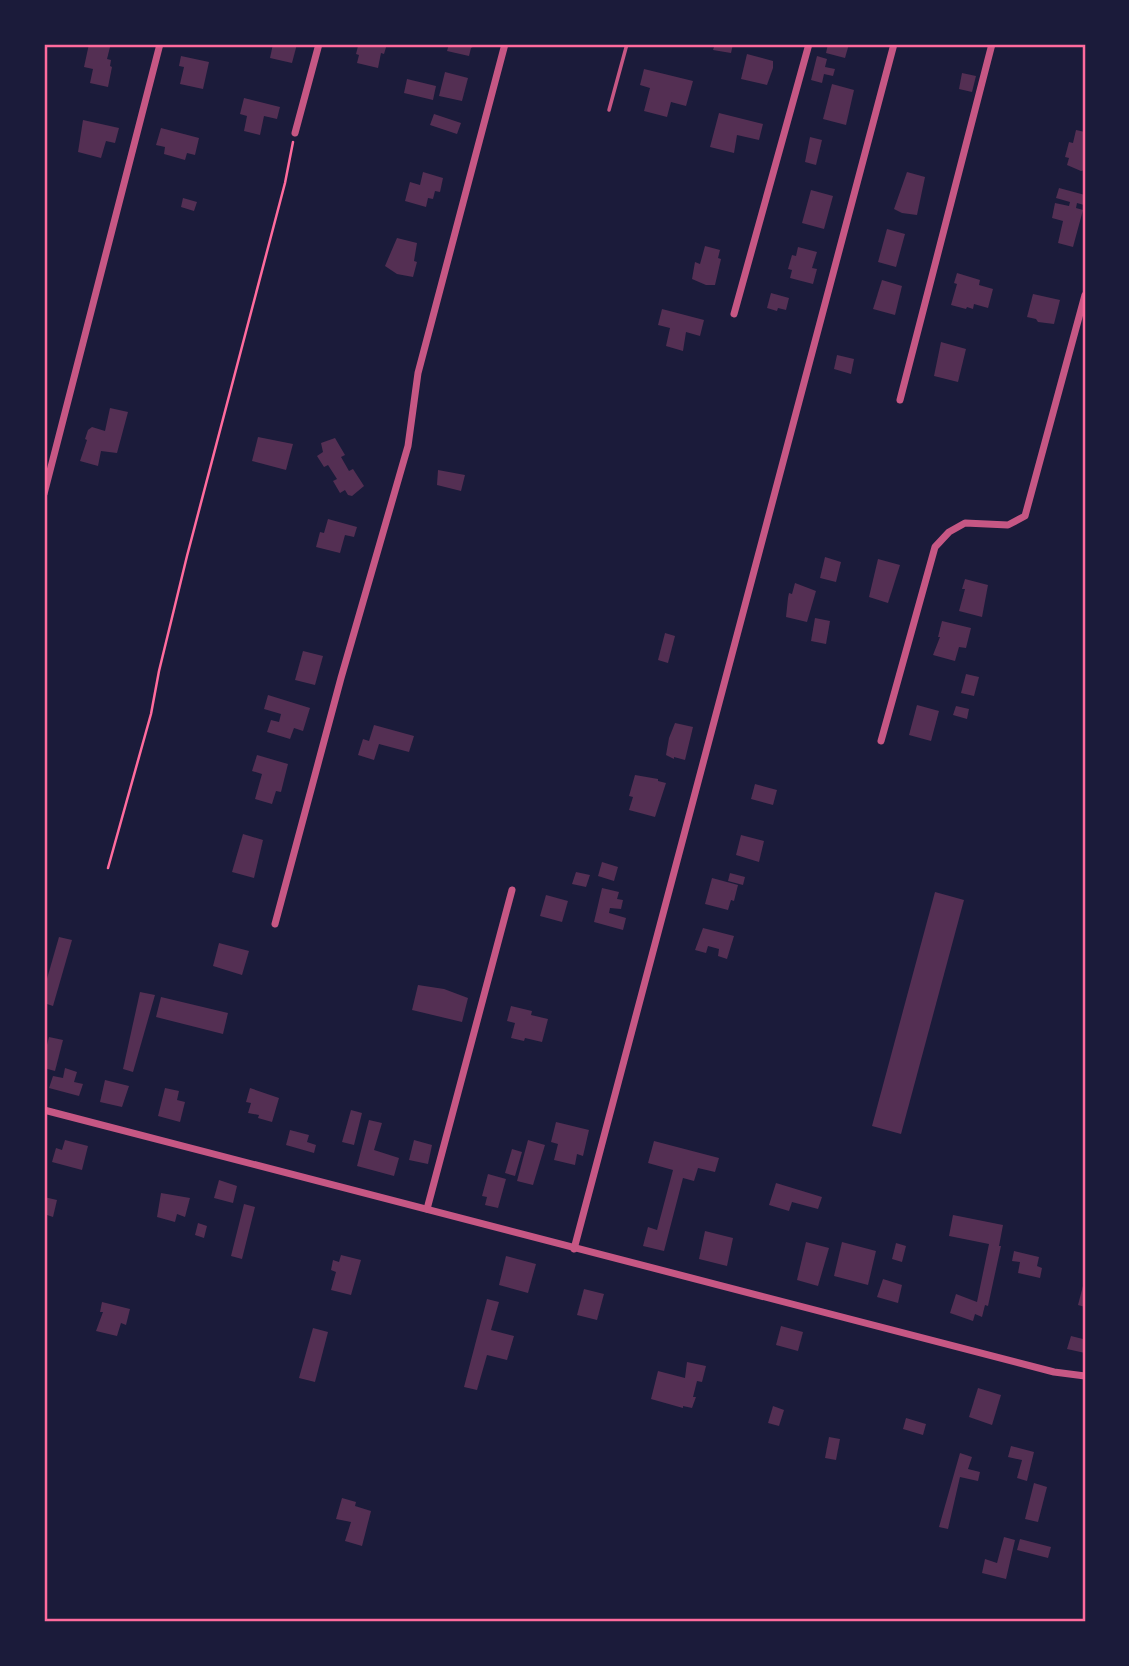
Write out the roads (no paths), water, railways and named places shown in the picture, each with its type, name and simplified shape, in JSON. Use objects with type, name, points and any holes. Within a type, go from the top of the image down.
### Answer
[{"type":"street","points":[[44,494],[160,44]]},
{"type":"street","points":[[295,132],[319,44]]},
{"type":"street","points":[[275,924],[341,678],[408,446],[418,373],[505,44]]},
{"type":"street","points":[[734,314],[809,44]]},
{"type":"street","points":[[574,1249],[894,44]]},
{"type":"street","points":[[900,400],[992,44]]},
{"type":"street","points":[[881,741],[935,547],[949,532],[965,523],[1008,525],[1025,516],[1085,295]]},
{"type":"street","points":[[427,1209],[513,890]]},
{"type":"street","points":[[44,1110],[1054,1372],[1085,1376]]},
{"type":"lane","points":[[609,110],[627,44]]}]
